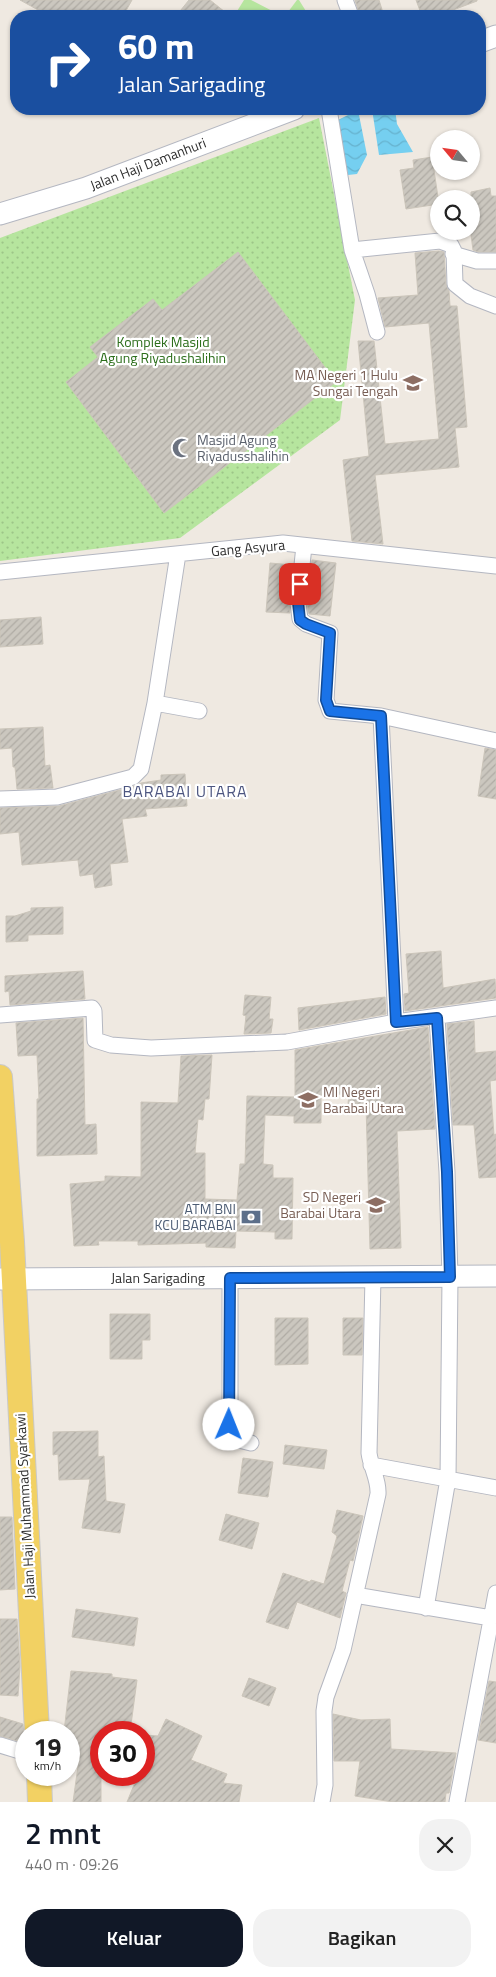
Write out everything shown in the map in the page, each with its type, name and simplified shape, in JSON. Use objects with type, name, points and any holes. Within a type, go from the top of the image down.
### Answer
[{"type":"main road","name":"Jalan Haji Muhammad Syarkawi","points":[[0,1077],[7,1279],[36,1721]]},
{"type":"main road","points":[[39,1786],[40,1802]]},
{"type":"street","name":"Jalan Haji Damanhuri","points":[[0,214],[86,188],[278,115]]},
{"type":"street","points":[[330,115],[352,250],[367,294],[377,332]]},
{"type":"street","points":[[352,250],[440,241],[451,245],[454,254],[454,284],[470,296],[496,306]]},
{"type":"street","points":[[454,254],[477,261],[496,260]]},
{"type":"street","name":"Gang Asyura","points":[[0,572],[282,543],[496,566]]},
{"type":"street","points":[[304,546],[298,602],[300,620],[330,633],[326,700],[330,711],[381,716],[496,741]]},
{"type":"street","points":[[0,798],[57,797],[133,777],[141,768],[155,704],[178,554]]},
{"type":"street","points":[[155,704],[199,711]]},
{"type":"street","points":[[381,716],[396,1022]]},
{"type":"street","points":[[0,1015],[92,1008],[94,1011],[95,1040],[111,1045],[151,1048],[287,1042],[396,1022],[437,1018],[496,1008]]},
{"type":"street","points":[[426,1608],[448,1478],[450,1277],[447,1172],[437,1018]]},
{"type":"street","name":"Jalan Sarigading","points":[[7,1279],[496,1276]]},
{"type":"street","points":[[322,1802],[325,1785],[324,1711],[326,1697],[342,1650],[379,1484],[371,1465],[370,1453],[373,1277]]},
{"type":"street","points":[[230,1278],[230,1438],[251,1443]]},
{"type":"street","points":[[371,1465],[496,1488]]},
{"type":"street","points":[[457,1802],[496,1592]]},
{"type":"street","points":[[354,1595],[491,1618]]},
{"type":"street","points":[[0,1745],[15,1750]]},
{"type":"green space","points":[[244,0],[251,0],[270,10],[238,10]]},
{"type":"green space","points":[[299,0],[305,10],[290,10]]},
{"type":"green space","name":"Komplek Masjid Agung Riyadushalihin","points":[[319,118],[355,300],[340,420],[180,538],[0,561],[0,238]]},
{"type":"water","points":[[348,115],[359,115],[367,155],[357,174],[348,175],[338,120]]},
{"type":"water","points":[[373,115],[396,115],[397,124],[413,152],[379,155]]},
{"type":"building","points":[[20,0],[132,0],[126,10],[38,10]]},
{"type":"building","points":[[189,0],[210,0],[222,10],[181,10]]},
{"type":"building","points":[[355,0],[379,0],[382,10],[358,10]]},
{"type":"building","points":[[416,0],[477,0],[453,10],[420,10]]},
{"type":"building","points":[[430,157],[430,180],[435,180],[437,190],[430,190],[430,205],[406,209],[400,170],[414,168],[413,160]]},
{"type":"building","points":[[490,188],[491,196],[496,196],[496,252],[478,252],[473,250],[472,240],[480,240],[480,190]]},
{"type":"building","name":"Masjid Agung Riyadusshalihin","points":[[238,252],[336,382],[164,513],[66,382],[98,357],[90,347],[153,299],[162,310]]},
{"type":"building","points":[[444,252],[446,284],[449,291],[450,306],[457,306],[467,427],[455,428],[459,467],[375,475],[383,544],[352,541],[343,460],[369,456],[358,341],[374,341],[385,444],[439,439],[429,323],[385,327],[378,298],[418,295],[415,253]]},
{"type":"building","points":[[312,560],[336,563],[330,616],[309,614],[307,603]]},
{"type":"building","points":[[270,563],[293,565],[289,602],[290,613],[266,612]]},
{"type":"building","points":[[41,617],[43,644],[0,647],[0,620]]},
{"type":"building","points":[[43,727],[45,766],[50,765],[53,788],[17,789],[12,748],[0,749],[0,729]]},
{"type":"building","points":[[485,748],[496,750],[496,799],[478,796]]},
{"type":"building","points":[[185,774],[187,806],[145,809],[147,816],[122,819],[128,862],[110,864],[112,885],[95,888],[93,874],[80,876],[78,860],[22,865],[19,832],[0,834],[0,808],[59,806],[141,783],[161,780],[161,775]]},
{"type":"building","points":[[63,907],[63,934],[28,935],[28,941],[6,942],[6,916],[15,916],[31,911],[31,908]]},
{"type":"building","points":[[441,951],[443,988],[495,979],[496,998],[405,1011],[404,994],[409,993],[406,954]]},
{"type":"building","points":[[83,971],[85,999],[10,1005],[9,991],[5,992],[5,976]]},
{"type":"building","points":[[245,995],[271,997],[269,1019],[273,1019],[271,1033],[244,1034],[246,1016],[243,1015]]},
{"type":"building","points":[[385,997],[386,1014],[299,1030],[298,1008]]},
{"type":"building","points":[[83,1018],[85,1125],[96,1124],[97,1154],[37,1156],[37,1099],[39,1099],[37,1055],[18,1056],[16,1023]]},
{"type":"building","points":[[474,1021],[475,1053],[496,1051],[496,1080],[490,1081],[494,1135],[496,1134],[496,1177],[479,1178],[474,1125],[453,1125],[447,1024]]},
{"type":"building","points":[[428,1027],[435,1129],[397,1131],[401,1248],[370,1249],[366,1104],[348,1104],[349,1094],[321,1095],[321,1123],[294,1123],[294,1116],[265,1115],[263,1164],[273,1165],[273,1178],[293,1178],[292,1239],[275,1239],[275,1232],[236,1231],[235,1248],[206,1247],[206,1243],[138,1245],[138,1241],[98,1241],[99,1245],[74,1246],[70,1184],[105,1181],[105,1176],[141,1177],[141,1102],[178,1103],[181,1056],[212,1055],[209,1099],[205,1099],[203,1120],[198,1119],[195,1153],[205,1153],[205,1199],[237,1200],[240,1164],[245,1164],[247,1096],[295,1097],[295,1050]]},
{"type":"building","points":[[110,1314],[150,1314],[150,1340],[142,1340],[142,1359],[110,1359]]},
{"type":"building","points":[[275,1318],[308,1318],[308,1364],[275,1365]]},
{"type":"building","points":[[343,1318],[363,1318],[362,1355],[343,1355]]},
{"type":"building","points":[[98,1431],[98,1457],[104,1456],[106,1501],[125,1504],[120,1533],[82,1528],[90,1479],[59,1480],[58,1454],[53,1455],[53,1432]]},
{"type":"building","points":[[285,1445],[327,1450],[324,1469],[283,1464]]},
{"type":"building","points":[[243,1458],[273,1462],[268,1497],[238,1493]]},
{"type":"building","points":[[337,1510],[363,1516],[353,1561],[350,1560],[342,1591],[346,1593],[340,1618],[297,1602],[288,1629],[266,1622],[283,1573],[310,1582],[311,1580],[324,1584],[337,1536],[332,1532]]},
{"type":"building","points":[[226,1514],[259,1523],[252,1549],[219,1540]]},
{"type":"building","points":[[0,1517],[12,1517],[15,1589],[0,1590]]},
{"type":"building","points":[[76,1609],[138,1618],[134,1646],[72,1637]]},
{"type":"building","points":[[0,1619],[17,1619],[20,1666],[18,1696],[0,1695]]},
{"type":"building","points":[[71,1671],[112,1674],[112,1677],[137,1680],[131,1721],[90,1721],[90,1786],[101,1786],[101,1802],[73,1802],[75,1786],[80,1786],[80,1721],[65,1721]]},
{"type":"building","points":[[249,1678],[276,1688],[269,1706],[242,1696]]},
{"type":"building","points":[[489,1681],[496,1682],[496,1743],[478,1740]]},
{"type":"building","points":[[333,1714],[361,1720],[390,1719],[391,1749],[456,1753],[449,1793],[446,1793],[445,1802],[393,1802],[355,1796],[360,1761],[334,1761]]},
{"type":"building","points":[[0,1717],[15,1722],[15,1740],[0,1736]]},
{"type":"building","points":[[166,1719],[202,1736],[191,1760],[227,1774],[223,1783],[242,1785],[239,1802],[127,1802],[134,1786],[155,1786],[155,1736],[158,1736]]},
{"type":"place","name":"MA Negeri 1 Hulu Sungai Tengah","points":[[413,383]]},
{"type":"place","name":"Masjid Agung Riyadusshalihin","points":[[182,448]]},
{"type":"place","name":"MI Negeri Barabai Utara","points":[[308,1100]]},
{"type":"place","name":"SD Negeri Barabai Utara","points":[[376,1205]]},
{"type":"place","name":"ATM BNI KCU BARABAI","points":[[251,1217]]},
{"type":"district","name":"BARABAI UTARA","points":[[185,791]]},
{"type":"route","points":[[229,1425],[230,1278],[450,1277],[447,1172],[437,1018],[396,1022],[381,716],[330,711],[326,700],[330,633],[300,620],[298,602],[300,584]]}]
